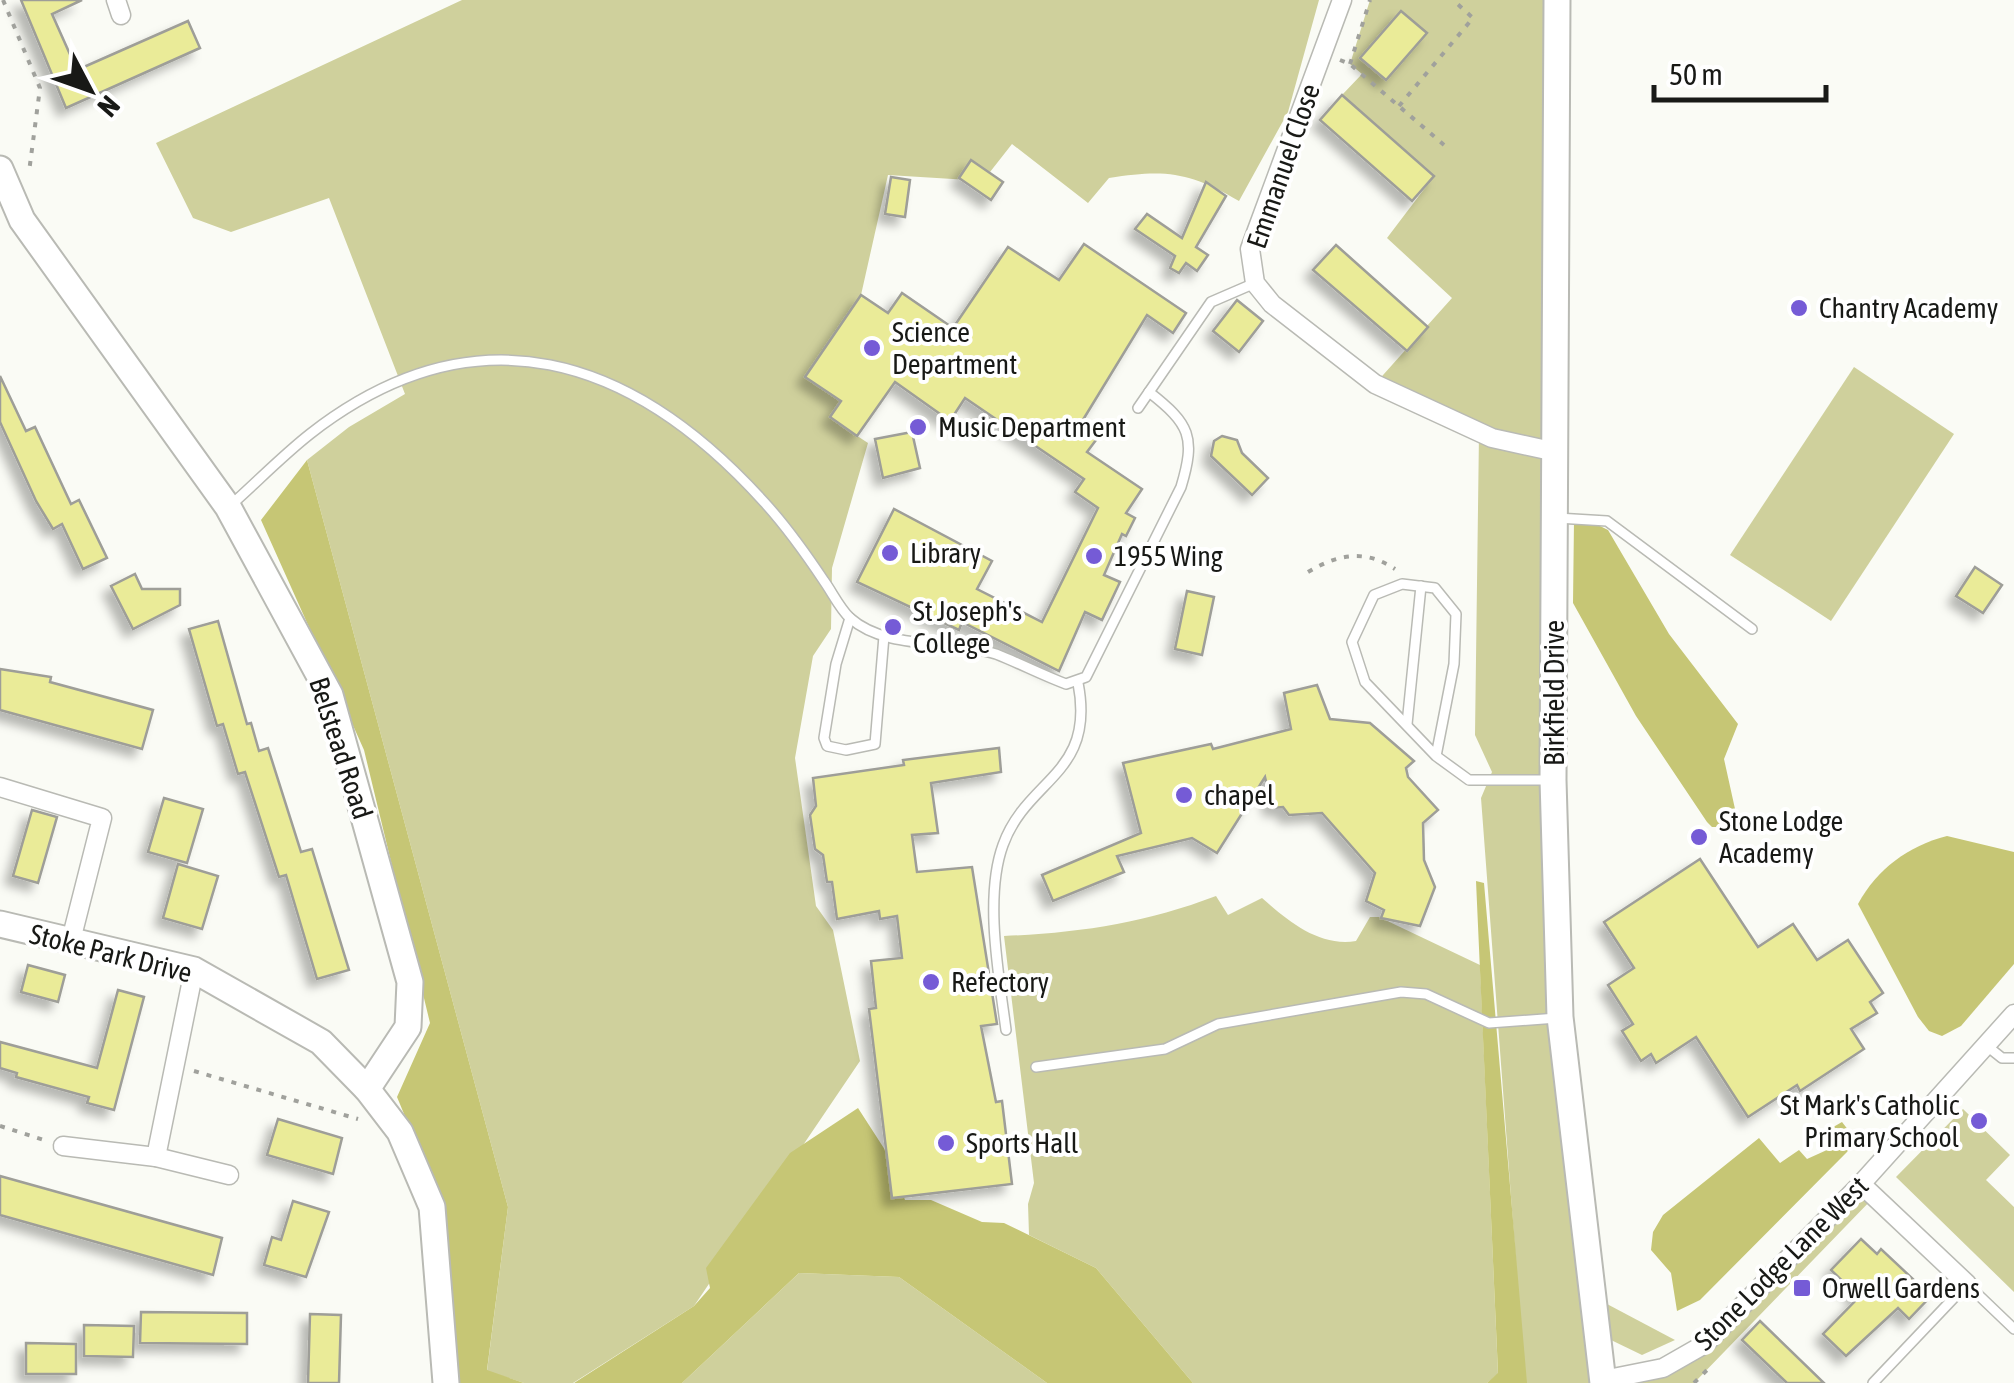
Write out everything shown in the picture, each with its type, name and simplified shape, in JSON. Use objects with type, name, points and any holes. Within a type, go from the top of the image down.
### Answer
[{"type":"street","name":"Emmanuel Close","points":[[1342,0],[1250,248],[1255,283],[1272,304],[1375,384],[1492,438],[1556,452]]},
{"type":"street","name":"Birkfield Drive","points":[[1557,0],[1553,780],[1560,1017],[1603,1381]]},
{"type":"street","name":"Belstead Road","points":[[0,169],[22,220],[228,507],[330,696],[410,982],[408,1027],[367,1089]]},
{"type":"street","points":[[0,786],[102,818],[70,944]]},
{"type":"street","name":"Stoke Park Drive","points":[[0,925],[194,970],[321,1042],[367,1089]]},
{"type":"street","points":[[156,1157],[194,970]]},
{"type":"street","name":"Stone Lodge Lane West","points":[[1603,1381],[1664,1368],[1705,1344],[1861,1184],[2014,1014]]},
{"type":"street","points":[[367,1089],[400,1132],[432,1207],[446,1383]]},
{"type":"street","points":[[63,1146],[156,1157],[229,1175]]},
{"type":"street","points":[[1861,1184],[1967,1284]]},
{"type":"lane","points":[[1138,408],[1211,302],[1255,283]]},
{"type":"lane","points":[[228,507],[311,434],[365,399],[448,365],[489,357],[533,360],[576,369],[623,392],[714,454],[764,502],[850,618],[884,636],[964,646],[996,654],[1066,684],[1078,684],[1086,677],[1181,488],[1190,457],[1185,427],[1174,412],[1149,392]]},
{"type":"lane","points":[[1554,518],[1608,521],[1752,629]]},
{"type":"lane","points":[[1436,756],[1454,664],[1456,614],[1436,588],[1402,584],[1374,595],[1352,642],[1366,682],[1436,756],[1469,780],[1553,780]]},
{"type":"lane","points":[[1407,724],[1421,586]]},
{"type":"lane","points":[[850,618],[836,664],[824,738],[827,746],[846,750],[875,744],[884,636]]},
{"type":"lane","points":[[1006,1030],[994,919],[999,859],[1008,835],[1077,742],[1082,704],[1078,684]]},
{"type":"lane","points":[[1036,1067],[1165,1049],[1218,1024],[1401,992],[1426,994],[1489,1023],[1560,1017]]},
{"type":"lane","points":[[1987,1046],[2002,1058],[2014,1058]]},
{"type":"lane","points":[[1872,1383],[1967,1284],[2014,1329]]},
{"type":"path","points":[[3,0],[40,88],[22,220]]},
{"type":"path","points":[[1350,64],[1370,0]]},
{"type":"path","points":[[1399,106],[1472,18],[1453,0]]},
{"type":"path","points":[[1322,53],[1350,64],[1444,145]]},
{"type":"path","points":[[1308,572],[1336,556],[1378,558],[1398,570],[1402,584]]},
{"type":"path","points":[[174,1065],[363,1121]]},
{"type":"path","points":[[0,1126],[63,1146]]},
{"type":"green space","points":[[462,0],[1319,0],[1288,112],[1239,201],[1191,179],[1146,174],[1109,178],[1088,203],[1012,144],[990,172],[980,166],[969,180],[888,175],[861,295],[805,377],[841,401],[830,418],[868,443],[832,568],[831,629],[813,656],[795,758],[816,906],[833,930],[860,1061],[694,1306],[573,1383],[524,1383],[487,1371],[508,1207],[307,460],[349,427],[405,394],[329,198],[231,232],[193,218],[156,143]]},
{"type":"green space","points":[[1370,0],[1557,0],[1560,1017],[1603,1379],[1676,1363],[1861,1184],[1875,1196],[1694,1383],[1525,1383],[1481,798],[1492,772],[1475,735],[1479,433],[1375,384],[1452,298],[1387,238],[1434,176],[1342,95],[1362,74],[1350,64]]},
{"type":"green space","points":[[1854,367],[1954,434],[1831,621],[1730,555]]},
{"type":"green space","points":[[1216,896],[1228,915],[1262,898],[1305,930],[1342,942],[1356,941],[1370,917],[1379,917],[1480,965],[1498,1374],[1487,1383],[1193,1383],[1096,1268],[1029,1235],[1028,1204],[1034,1183],[1004,936],[1112,925]]},
{"type":"green space","points":[[1963,1109],[2010,1155],[1986,1180],[2014,1207],[2014,1292],[1896,1177]]},
{"type":"green space","points":[[799,1273],[899,1277],[1047,1383],[682,1383]]},
{"type":"green space","points":[[1607,1304],[1675,1340],[1642,1355],[1611,1340]]},
{"type":"shaded area","points":[[307,460],[508,1207],[487,1370],[524,1383],[454,1383],[443,1208],[397,1097],[430,1023],[364,750],[261,520]]},
{"type":"shaded area","points":[[1574,521],[1594,523],[1608,530],[1669,634],[1738,724],[1724,759],[1739,827],[1712,827],[1707,822],[1636,716],[1573,603]]},
{"type":"shaded area","points":[[1947,836],[2014,852],[2014,964],[1961,1026],[1942,1036],[1929,1031],[1918,1017],[1858,904],[1874,880],[1895,861],[1919,846]]},
{"type":"shaded area","points":[[1476,881],[1484,883],[1527,1383],[1487,1383],[1498,1373]]},
{"type":"shaded area","points":[[858,1108],[887,1153],[905,1200],[931,1200],[982,1222],[1004,1223],[1096,1268],[1193,1383],[1047,1383],[899,1277],[799,1273],[682,1383],[574,1383],[694,1306],[710,1288],[706,1268],[790,1153]]},
{"type":"shaded area","points":[[1842,1122],[1856,1140],[1847,1152],[1700,1300],[1677,1311],[1671,1273],[1651,1250],[1653,1232],[1663,1215],[1759,1138],[1780,1163],[1799,1150],[1807,1159],[1838,1145],[1828,1130]]},
{"type":"building","points":[[21,0],[82,0],[52,14],[77,70],[188,21],[200,48],[66,108]]},
{"type":"building","points":[[1401,11],[1427,33],[1386,80],[1360,58]]},
{"type":"building","points":[[1342,95],[1434,176],[1412,201],[1320,120]]},
{"type":"building","points":[[971,160],[1003,182],[991,200],[959,178]]},
{"type":"building","points":[[891,177],[910,180],[905,217],[885,214]]},
{"type":"building","points":[[1206,182],[1226,196],[1196,247],[1208,255],[1197,271],[1186,263],[1179,273],[1170,268],[1175,256],[1135,229],[1147,214],[1182,238]]},
{"type":"building","points":[[1084,244],[1186,313],[1173,333],[1147,315],[1078,428],[1096,440],[1087,452],[1142,489],[1126,513],[1135,518],[1126,536],[1122,534],[1104,575],[1120,582],[1102,620],[1085,612],[1059,671],[962,622],[959,630],[857,582],[894,509],[992,561],[977,589],[1042,622],[1098,508],[1075,492],[1084,479],[965,398],[950,421],[895,382],[857,436],[830,417],[841,401],[805,377],[861,295],[888,313],[902,293],[953,328],[1008,247],[1059,280]]},
{"type":"building","points":[[1336,245],[1428,327],[1407,351],[1313,270]]},
{"type":"building","points":[[1237,300],[1263,321],[1239,352],[1213,331]]},
{"type":"building","points":[[0,376],[26,431],[35,427],[71,504],[79,500],[107,558],[83,569],[62,524],[53,529],[36,501],[0,422]]},
{"type":"building","points":[[912,432],[920,468],[883,478],[875,439]]},
{"type":"building","points":[[1222,436],[1237,440],[1242,453],[1268,478],[1252,495],[1211,456],[1214,441]]},
{"type":"building","points":[[1975,567],[2002,585],[1983,613],[1956,596]]},
{"type":"building","points":[[135,574],[142,589],[180,589],[180,605],[133,629],[111,586]]},
{"type":"building","points":[[1187,591],[1214,597],[1202,655],[1175,649]]},
{"type":"building","points":[[218,621],[247,724],[251,723],[259,751],[268,748],[301,852],[312,849],[349,970],[317,979],[286,875],[279,877],[245,772],[238,774],[223,724],[217,726],[189,629]]},
{"type":"building","points":[[0,669],[51,677],[50,682],[153,710],[142,749],[0,710]]},
{"type":"building","points":[[1317,685],[1330,719],[1370,723],[1414,761],[1406,768],[1408,777],[1438,810],[1423,823],[1424,860],[1435,887],[1420,926],[1381,918],[1384,910],[1366,901],[1375,873],[1322,813],[1289,815],[1283,807],[1272,808],[1265,777],[1217,853],[1192,838],[1117,856],[1124,872],[1053,901],[1042,875],[1141,833],[1123,763],[1211,744],[1213,749],[1291,729],[1284,693]]},
{"type":"building","points":[[999,748],[1001,772],[931,783],[938,833],[912,835],[917,872],[972,867],[997,1024],[981,1026],[996,1102],[1002,1101],[1012,1184],[892,1198],[869,1009],[876,1008],[871,961],[902,958],[897,916],[880,919],[879,911],[837,919],[832,882],[827,882],[823,855],[815,849],[810,815],[816,806],[813,778],[904,765],[903,760]]},
{"type":"building","points":[[164,798],[203,809],[187,863],[148,852]]},
{"type":"building","points":[[32,810],[57,817],[38,883],[13,876]]},
{"type":"building","points":[[1700,859],[1758,947],[1793,924],[1817,960],[1848,940],[1883,993],[1870,1002],[1877,1013],[1851,1029],[1864,1049],[1800,1091],[1797,1085],[1748,1117],[1696,1037],[1656,1063],[1651,1054],[1641,1061],[1622,1031],[1633,1024],[1608,985],[1634,968],[1604,922]]},
{"type":"building","points":[[178,864],[218,876],[202,929],[163,918]]},
{"type":"building","points":[[28,965],[65,975],[58,1002],[21,992]]},
{"type":"building","points":[[118,990],[144,997],[114,1110],[87,1103],[89,1097],[16,1077],[17,1073],[0,1068],[0,1042],[97,1068]]},
{"type":"building","points":[[278,1119],[342,1138],[333,1174],[267,1155]]},
{"type":"building","points":[[0,1176],[222,1238],[213,1275],[0,1215]]},
{"type":"building","points":[[293,1201],[329,1212],[306,1277],[264,1265],[272,1237],[281,1240]]},
{"type":"building","points":[[1861,1239],[1877,1254],[1881,1249],[1931,1296],[1909,1319],[1898,1308],[1846,1356],[1823,1334],[1859,1297],[1831,1270]]},
{"type":"building","points":[[141,1312],[247,1313],[247,1344],[140,1343]]},
{"type":"building","points":[[310,1314],[341,1315],[339,1383],[308,1383]]},
{"type":"building","points":[[1760,1321],[1824,1383],[1787,1383],[1742,1340]]},
{"type":"building","points":[[84,1325],[134,1326],[133,1357],[84,1356]]},
{"type":"building","points":[[26,1343],[76,1344],[76,1374],[26,1374]]},
{"type":"place","name":"Chantry Academy","points":[[1799,308]]},
{"type":"place","name":"Science Department","points":[[872,348]]},
{"type":"place","name":"Music Department","points":[[918,427]]},
{"type":"place","name":"Library","points":[[890,553]]},
{"type":"place","name":"1955 Wing","points":[[1094,556]]},
{"type":"place","name":"St Joseph's College","points":[[893,627]]},
{"type":"place","name":"chapel","points":[[1184,795]]},
{"type":"place","name":"Stone Lodge Academy","points":[[1699,837]]},
{"type":"place","name":"Refectory","points":[[931,982]]},
{"type":"place","name":"St Mark's Catholic Primary School","points":[[1979,1121]]},
{"type":"place","name":"Sports Hall","points":[[946,1143]]},
{"type":"place","name":"Orwell Gardens","points":[[1802,1288]]}]
